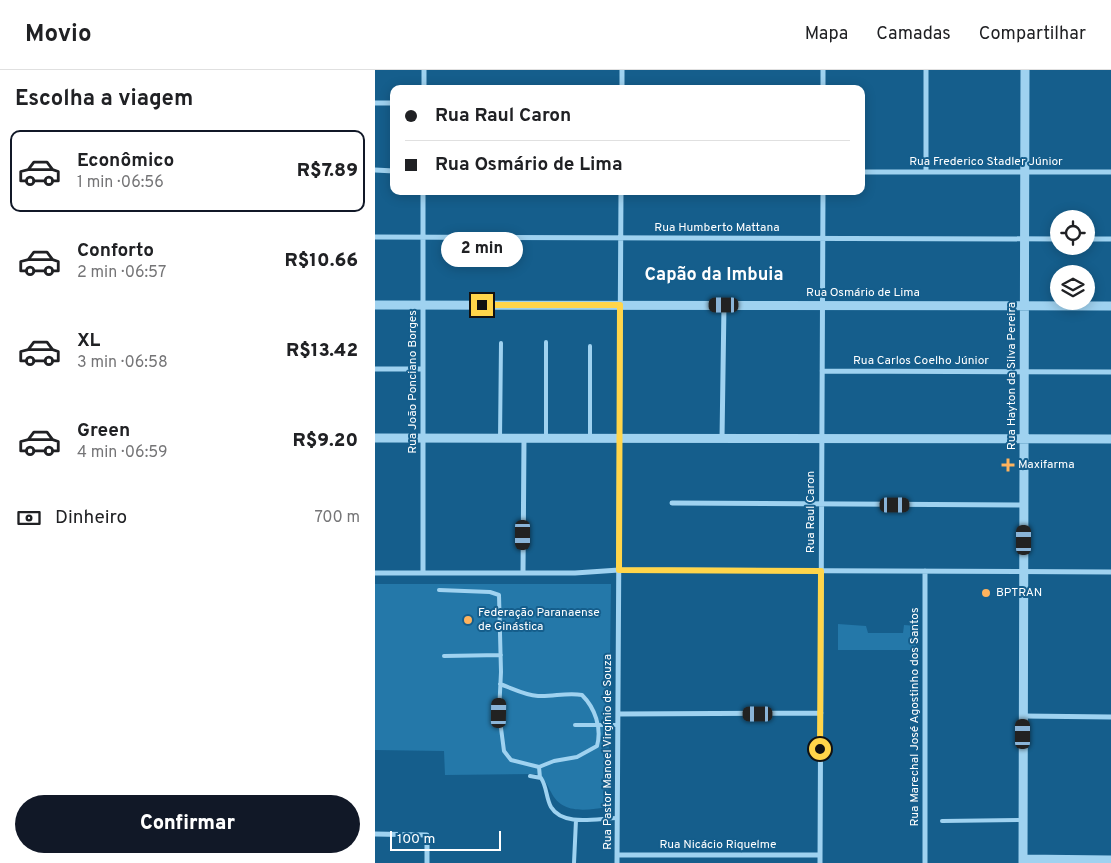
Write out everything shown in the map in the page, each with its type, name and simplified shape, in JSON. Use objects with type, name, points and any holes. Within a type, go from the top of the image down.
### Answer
[{"type":"street","points":[[424,70],[424,85]]},
{"type":"street","points":[[622,70],[622,85]]},
{"type":"street","points":[[823,70],[823,85]]},
{"type":"street","points":[[926,70],[926,172]]},
{"type":"street","name":"Rua Hayton da Silva Pereira","points":[[1023,861],[1025,70]]},
{"type":"street","points":[[375,103],[390,103]]},
{"type":"street","points":[[375,170],[390,170]]},
{"type":"street","name":"Rua Frederico Stadler Júnior","points":[[865,172],[1111,172]]},
{"type":"street","name":"Rua João Ponciano Borges","points":[[423,195],[423,573]]},
{"type":"street","name":"Rua Pastor Manoel Virgínio de Souza","points":[[617,863],[621,195]]},
{"type":"street","name":"Rua Raul Caron","points":[[820,863],[823,195]]},
{"type":"street","name":"Rua Humberto Mattana","points":[[375,237],[1050,239]]},
{"type":"street","points":[[1095,239],[1111,239]]},
{"type":"street","name":"Rua Osmário de Lima","points":[[375,305],[1111,306]]},
{"type":"street","points":[[721,439],[724,305]]},
{"type":"street","points":[[375,369],[423,369]]},
{"type":"street","name":"Rua Carlos Coelho Júnior","points":[[822,371],[1111,372]]},
{"type":"street","points":[[375,438],[1111,440]]},
{"type":"street","points":[[523,573],[524,439]]},
{"type":"street","points":[[672,504],[1024,505]]},
{"type":"street","points":[[375,573],[575,573],[619,570],[1111,572]]},
{"type":"street","name":"Rua Marechal José Agostinho dos Santos","points":[[925,571],[925,863]]},
{"type":"street","points":[[618,714],[821,713]]},
{"type":"street","points":[[1023,716],[1111,716]]},
{"type":"street","points":[[375,834],[427,835],[427,863]]},
{"type":"street","name":"Rua Nicácio Riquelme","points":[[617,855],[820,855]]},
{"type":"street","points":[[1023,861],[1111,860]]},
{"type":"lane","points":[[546,342],[546,439]]},
{"type":"lane","points":[[500,438],[501,343]]},
{"type":"lane","points":[[590,346],[590,439]]},
{"type":"lane","points":[[439,590],[490,592],[499,595],[501,655],[500,684],[499,713],[505,754],[511,760],[539,767],[554,760],[572,759],[597,746],[599,740],[594,713],[582,695],[535,696],[519,693],[500,684]]},
{"type":"lane","points":[[444,656],[501,655]]},
{"type":"lane","points":[[575,725],[618,725]]},
{"type":"lane","points":[[539,767],[540,778]]},
{"type":"lane","points":[[530,776],[540,778],[544,782],[547,800],[554,812],[567,819],[617,818]]},
{"type":"lane","points":[[574,863],[576,820]]},
{"type":"lane","points":[[942,821],[1023,820]]},
{"type":"shaded area","points":[[375,584],[611,584],[608,807],[584,810],[568,808],[556,799],[544,780],[536,774],[445,775],[444,751],[375,750]]},
{"type":"shaded area","points":[[838,624],[866,626],[868,633],[903,633],[904,625],[916,626],[916,650],[838,650]]},
{"type":"place","name":"Maxifarma","points":[[1008,465]]},
{"type":"place","name":"BPTRAN","points":[[986,593]]},
{"type":"place","name":"Federação Paranaense de Ginástica","points":[[468,620]]},
{"type":"district","name":"Capão da Imbuia","points":[[714,275]]},
{"type":"route","points":[[482,305],[620,305],[619,570],[821,571],[820,749]]}]
